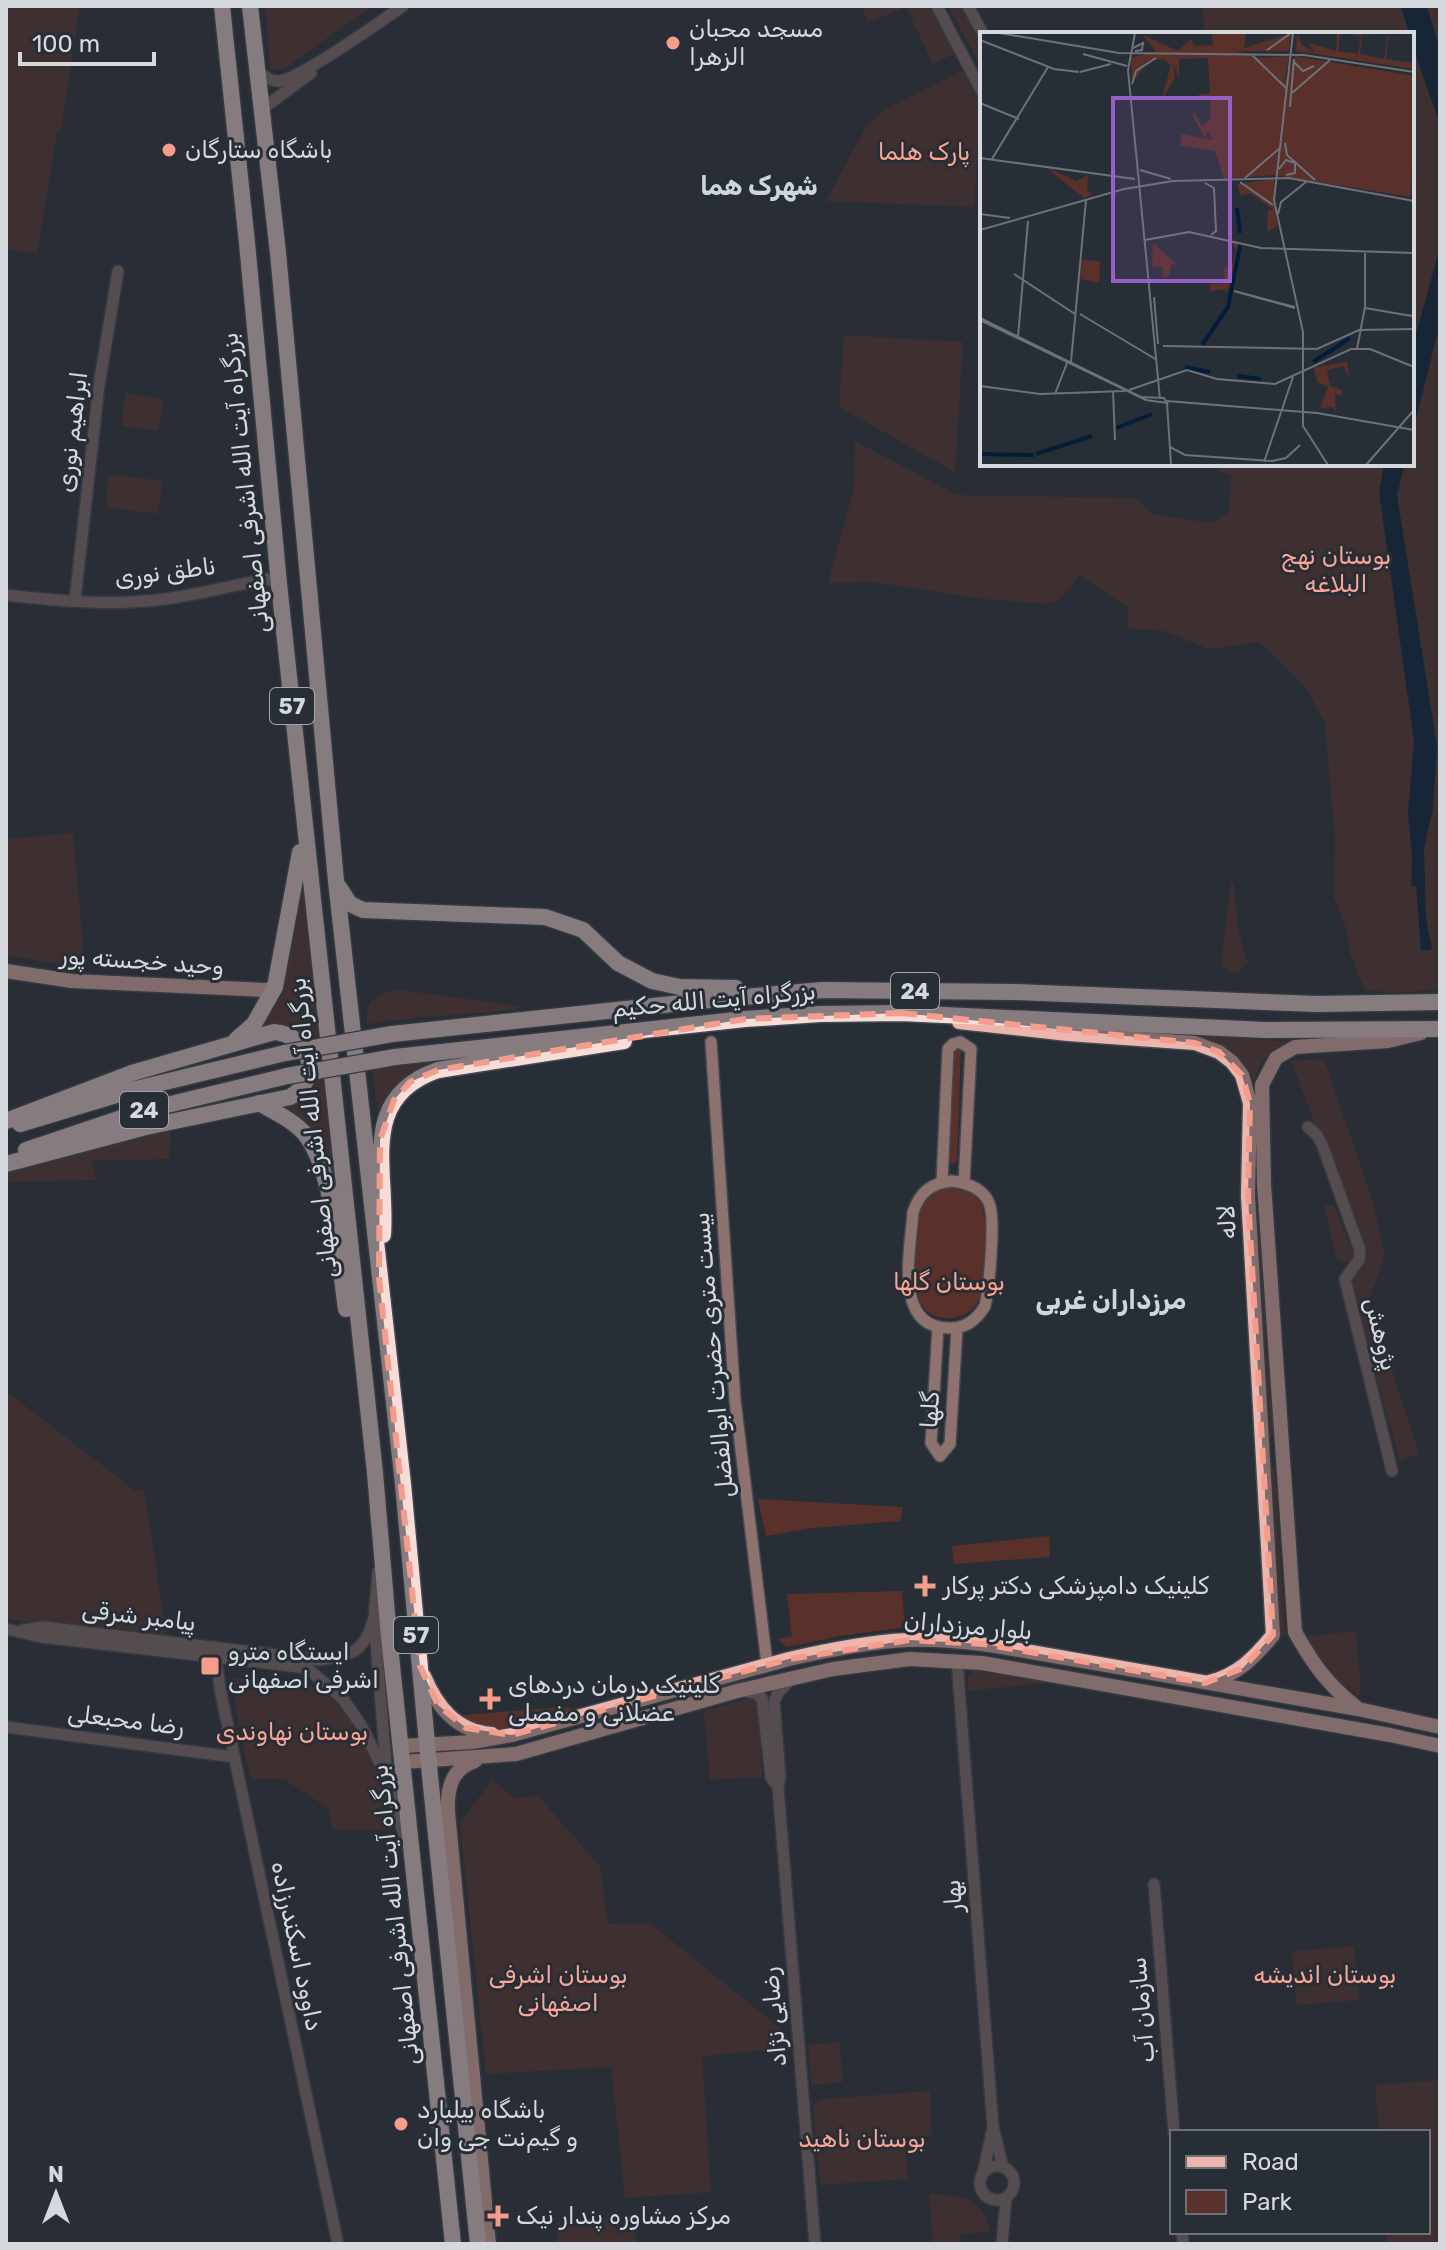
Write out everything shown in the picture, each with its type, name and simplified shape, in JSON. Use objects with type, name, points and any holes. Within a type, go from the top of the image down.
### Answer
[{"type":"highway","name":"بزرگراه آیت الله اشرفی اصفهانی","points":[[222,6],[304,829],[453,2244]]},
{"type":"highway","name":"بزرگراه آیت الله اشرفی اصفهانی","points":[[250,6],[336,881],[403,1484],[428,1752],[467,2057],[482,2218],[478,2244]]},
{"type":"highway","points":[[253,313],[259,322],[267,326],[277,320],[282,309]]},
{"type":"highway","points":[[258,362],[263,353],[271,348],[280,351],[287,361]]},
{"type":"highway","points":[[232,1044],[254,1024],[275,987],[304,829]]},
{"type":"highway","points":[[336,881],[350,904],[363,910],[545,917],[575,925],[618,963],[652,981],[680,987],[822,990]]},
{"type":"highway","name":"بزرگراه آیت الله حکیم","points":[[6,1129],[136,1089],[285,1053],[392,1034],[822,990],[1014,992],[1317,1004],[1440,1002]]},
{"type":"highway","name":"بزرگراه آیت الله حکیم","points":[[6,1157],[142,1111],[287,1076],[395,1057],[745,1019],[901,1013],[1265,1030],[1435,1030]]},
{"type":"highway","points":[[379,1277],[383,1228],[380,1140],[394,1100],[410,1082],[438,1070],[745,1019]]},
{"type":"highway","points":[[6,1121],[132,1073],[274,1032],[284,1033],[302,1044],[307,1055],[309,1069],[305,1083],[298,1092],[277,1100],[146,1127],[6,1164]]},
{"type":"highway","points":[[259,1103],[290,1121],[306,1135],[324,1168],[348,1322],[365,1388]]},
{"type":"main road","name":"وحید خجسته پور","points":[[6,971],[95,982],[220,989],[267,990],[275,987]]},
{"type":"main road","name":"لاله","points":[[901,1013],[979,1025],[1195,1043],[1219,1052],[1242,1075],[1250,1103],[1248,1196],[1273,1635],[1243,1668],[1224,1679],[1205,1683]]},
{"type":"main road","name":"لاله","points":[[1358,1709],[1332,1688],[1314,1666],[1295,1632],[1264,1184],[1262,1085],[1276,1058],[1295,1047],[1388,1041],[1435,1030]]},
{"type":"main road","name":"بلوار مرزداران","points":[[402,1754],[428,1752],[512,1735],[767,1664],[871,1643],[909,1640],[1015,1649],[1358,1709],[1440,1727]]},
{"type":"main road","name":"بلوار مرزداران","points":[[428,1752],[495,1757],[516,1754],[737,1691],[873,1663],[910,1659],[957,1661],[1028,1671],[1440,1746]]},
{"type":"main road","points":[[420,1666],[438,1705],[450,1718],[477,1733],[512,1735]]},
{"type":"main road","points":[[562,1720],[563,1734],[570,1739]]},
{"type":"main road","points":[[467,2057],[448,1797],[452,1778],[458,1770],[467,1764],[495,1757]]},
{"type":"main road","points":[[482,2218],[489,2244]]},
{"type":"street","points":[[256,68],[271,80],[286,80],[403,6]]},
{"type":"street","points":[[937,6],[980,88]]},
{"type":"street","points":[[968,6],[982,32]]},
{"type":"street","points":[[262,109],[332,53]]},
{"type":"street","name":"ابراهیم نوری","points":[[75,600],[99,385],[118,271]]},
{"type":"street","name":"ناطق نوری","points":[[6,595],[59,601],[126,602],[166,599],[268,579],[279,584]]},
{"type":"street","name":"بیست متری حضرت ابوالفضل","points":[[711,1042],[735,1400],[767,1664]]},
{"type":"street","points":[[942,1182],[948,1049],[960,1042],[971,1049],[964,1183]]},
{"type":"street","name":"پژوهش","points":[[1308,1127],[1322,1144],[1360,1250],[1359,1260],[1345,1279],[1392,1471]]},
{"type":"street","points":[[942,1182],[964,1183],[984,1194],[992,1214],[985,1306],[972,1320],[957,1328],[938,1327],[918,1315],[909,1291],[913,1212],[924,1191],[942,1182]]},
{"type":"street","name":"گلها","points":[[938,1327],[931,1443],[940,1456],[950,1444],[957,1328]]},
{"type":"street","points":[[381,1540],[374,1618],[387,1777],[414,1871]]},
{"type":"street","name":"پیامبر شرقی","points":[[6,1629],[41,1637],[320,1660],[348,1655],[364,1644],[374,1618]]},
{"type":"street","name":"پیامبر شرقی","points":[[215,1652],[307,1668],[343,1699],[361,1725],[387,1777]]},
{"type":"street","name":"داوود اسکندرزاده","points":[[215,1652],[234,1757],[338,2244]]},
{"type":"street","name":"بهار","points":[[957,1661],[993,2127]]},
{"type":"street","name":"رضایی نژاد","points":[[792,1678],[774,1702],[780,1776],[778,1787],[815,2244]]},
{"type":"street","name":"رضایی نژاد","points":[[737,1691],[755,1693],[762,1698],[771,1777],[778,1787]]},
{"type":"street","name":"رضا محبعلی","points":[[10,1727],[234,1757]]},
{"type":"street","name":"سازمان آب","points":[[1154,1884],[1174,2130]]},
{"type":"street","points":[[993,2127],[1003,2167]]},
{"type":"street","points":[[993,2127],[980,2187],[991,2200],[1002,2238]]},
{"type":"street","points":[[983,2173],[992,2167],[1003,2167],[1011,2173],[1015,2183],[1006,2199],[1002,2238]]},
{"type":"street","points":[[991,2200],[1006,2199]]},
{"type":"highlighted area","points":[[901,1013],[1195,1043],[1219,1052],[1242,1075],[1250,1103],[1248,1196],[1273,1635],[1243,1668],[1205,1683],[984,1644],[909,1640],[789,1659],[512,1735],[466,1728],[438,1705],[420,1666],[379,1277],[380,1140],[394,1100],[410,1082],[438,1070],[745,1019]]},
{"type":"green space","points":[[6,6],[80,6],[61,131],[57,131],[37,254],[6,249]]},
{"type":"green space","points":[[265,6],[373,6],[283,69],[270,69]]},
{"type":"green space","points":[[862,6],[931,6],[956,53],[933,64],[906,7],[868,22]]},
{"type":"green space","points":[[948,6],[962,6],[980,39],[980,65]]},
{"type":"green space","name":"بوستان نهج البلاغه","points":[[1203,6],[1440,6],[1440,989],[1365,991],[1334,897],[1335,839],[1325,724],[1308,691],[1260,642],[1209,649],[1164,631],[1127,628],[1128,607],[1080,575],[1059,600],[1048,604],[984,599],[873,582],[828,583],[854,488],[855,441],[957,495],[1136,498],[1152,514],[1211,523],[1229,512],[1231,476],[1208,466],[1414,466],[1414,32],[1204,32]]},
{"type":"green space","name":"پارک هلما","points":[[964,70],[980,103],[974,207],[826,201],[867,125],[886,109]]},
{"type":"green space","points":[[844,335],[963,342],[955,472],[839,407]]},
{"type":"green space","points":[[125,393],[164,399],[158,431],[122,426]]},
{"type":"green space","points":[[108,474],[163,481],[157,514],[106,507]]},
{"type":"green space","points":[[73,833],[84,955],[72,966],[6,955],[6,839]]},
{"type":"green space","points":[[302,864],[308,938],[322,1036],[305,1039],[284,1026],[260,1028]]},
{"type":"green space","points":[[1231,880],[1239,934],[1248,963],[1237,974],[1221,965]]},
{"type":"green space","points":[[399,990],[522,1008],[367,1024],[368,1010],[374,999]]},
{"type":"green space","points":[[1196,1035],[1288,1042],[1264,1060],[1253,1086],[1241,1065]]},
{"type":"green space","points":[[634,1036],[443,1066],[379,1121],[372,1068]]},
{"type":"green space","points":[[961,1047],[957,1161],[953,1164],[948,1161],[951,1051]]},
{"type":"green space","points":[[1324,1059],[1373,1202],[1385,1256],[1369,1299],[1419,1453],[1400,1461],[1350,1282],[1363,1262],[1363,1250],[1291,1061]]},
{"type":"green space","points":[[324,1077],[333,1173],[279,1105],[312,1078]]},
{"type":"green space","points":[[1257,1123],[1274,1432],[1270,1436],[1267,1434],[1253,1195]]},
{"type":"green space","points":[[171,1126],[169,1159],[92,1161],[96,1180],[6,1182],[6,1172]]},
{"type":"green space","name":"بوستان گلها","points":[[952,1187],[970,1193],[982,1206],[985,1252],[977,1303],[968,1313],[950,1318],[934,1316],[924,1307],[918,1295],[915,1262],[921,1209],[931,1195]]},
{"type":"green space","points":[[1334,1205],[1355,1258],[1346,1262],[1337,1260],[1324,1206]]},
{"type":"green space","points":[[6,1391],[134,1490],[144,1490],[167,1638],[6,1619]]},
{"type":"green space","points":[[1270,1467],[1275,1467],[1285,1635],[1276,1636]]},
{"type":"green space","points":[[758,1499],[903,1507],[900,1521],[813,1528],[766,1536]]},
{"type":"green space","points":[[1049,1536],[1050,1557],[954,1564],[952,1546]]},
{"type":"green space","points":[[902,1591],[905,1627],[787,1647],[778,1639],[792,1636],[787,1594]]},
{"type":"green space","points":[[1356,1631],[1361,1695],[1326,1669],[1314,1654],[1306,1636]]},
{"type":"green space","points":[[979,1668],[1056,1682],[968,1691],[968,1676]]},
{"type":"green space","name":"بوستان نهاوندی","points":[[252,1677],[306,1684],[331,1698],[346,1713],[377,1769],[393,1830],[333,1830],[328,1808],[284,1779],[250,1779],[230,1679]]},
{"type":"green space","points":[[755,1697],[758,1702],[762,1777],[710,1780],[704,1711]]},
{"type":"green space","points":[[560,1707],[580,1709],[495,1730],[475,1729],[455,1716]]},
{"type":"green space","name":"بوستان اشرفی اصفهانی","points":[[492,1780],[514,1798],[538,1796],[600,1866],[608,1924],[650,1923],[781,2029],[782,2049],[702,2056],[711,2192],[625,2198],[611,2067],[486,2074],[460,1823]]},
{"type":"green space","name":"بوستان اندیشه","points":[[1354,1946],[1359,2000],[1296,2005],[1292,1951]]},
{"type":"green space","points":[[839,2042],[843,2082],[811,2085],[808,2045]]},
{"type":"green space","points":[[1440,2080],[1440,2244],[1387,2244],[1386,2234],[1430,2234],[1430,2130],[1379,2130],[1375,2085]]},
{"type":"green space","name":"بوستان ناهید","points":[[930,2091],[932,2136],[905,2138],[908,2179],[820,2185],[813,2105],[823,2099]]},
{"type":"green space","points":[[929,2194],[960,2197],[976,2204],[987,2220],[990,2232],[960,2234],[960,2244],[933,2244]]},
{"type":"green space","points":[[634,2217],[636,2244],[557,2244],[556,2223]]},
{"type":"water","points":[[1401,6],[1427,6],[1440,50],[1440,125],[1414,50],[1414,32],[1408,32]]},
{"type":"water","points":[[1440,247],[1440,324],[1414,427],[1414,342]]},
{"type":"water","points":[[1384,466],[1404,466],[1397,495],[1437,746],[1433,808],[1424,849],[1426,918],[1432,949],[1421,951],[1416,886],[1411,886],[1408,813],[1414,741],[1379,492]]},
{"type":"place","name":"مسجد محبان الزهرا","points":[[673,43]]},
{"type":"place","name":"باشگاه ستارگان","points":[[169,150]]},
{"type":"place","name":"کلینیک دامپزشکی دکتر پرکار","points":[[925,1586]]},
{"type":"place","name":"ایستگاه مترو اشرفی اصفهانی","points":[[210,1666]]},
{"type":"place","name":"کلینیک درمان دردهای عضلانی و مفصلی","points":[[490,1699]]},
{"type":"place","name":"باشگاه بیلیارد و گیم‌نت جی وان","points":[[401,2124]]},
{"type":"place","name":"مرکز مشاوره پندار نیک","points":[[498,2216]]},
{"type":"district","name":"شهرک هما","points":[[759,186]]},
{"type":"district","name":"مرزداران غربی","points":[[1111,1300]]}]
